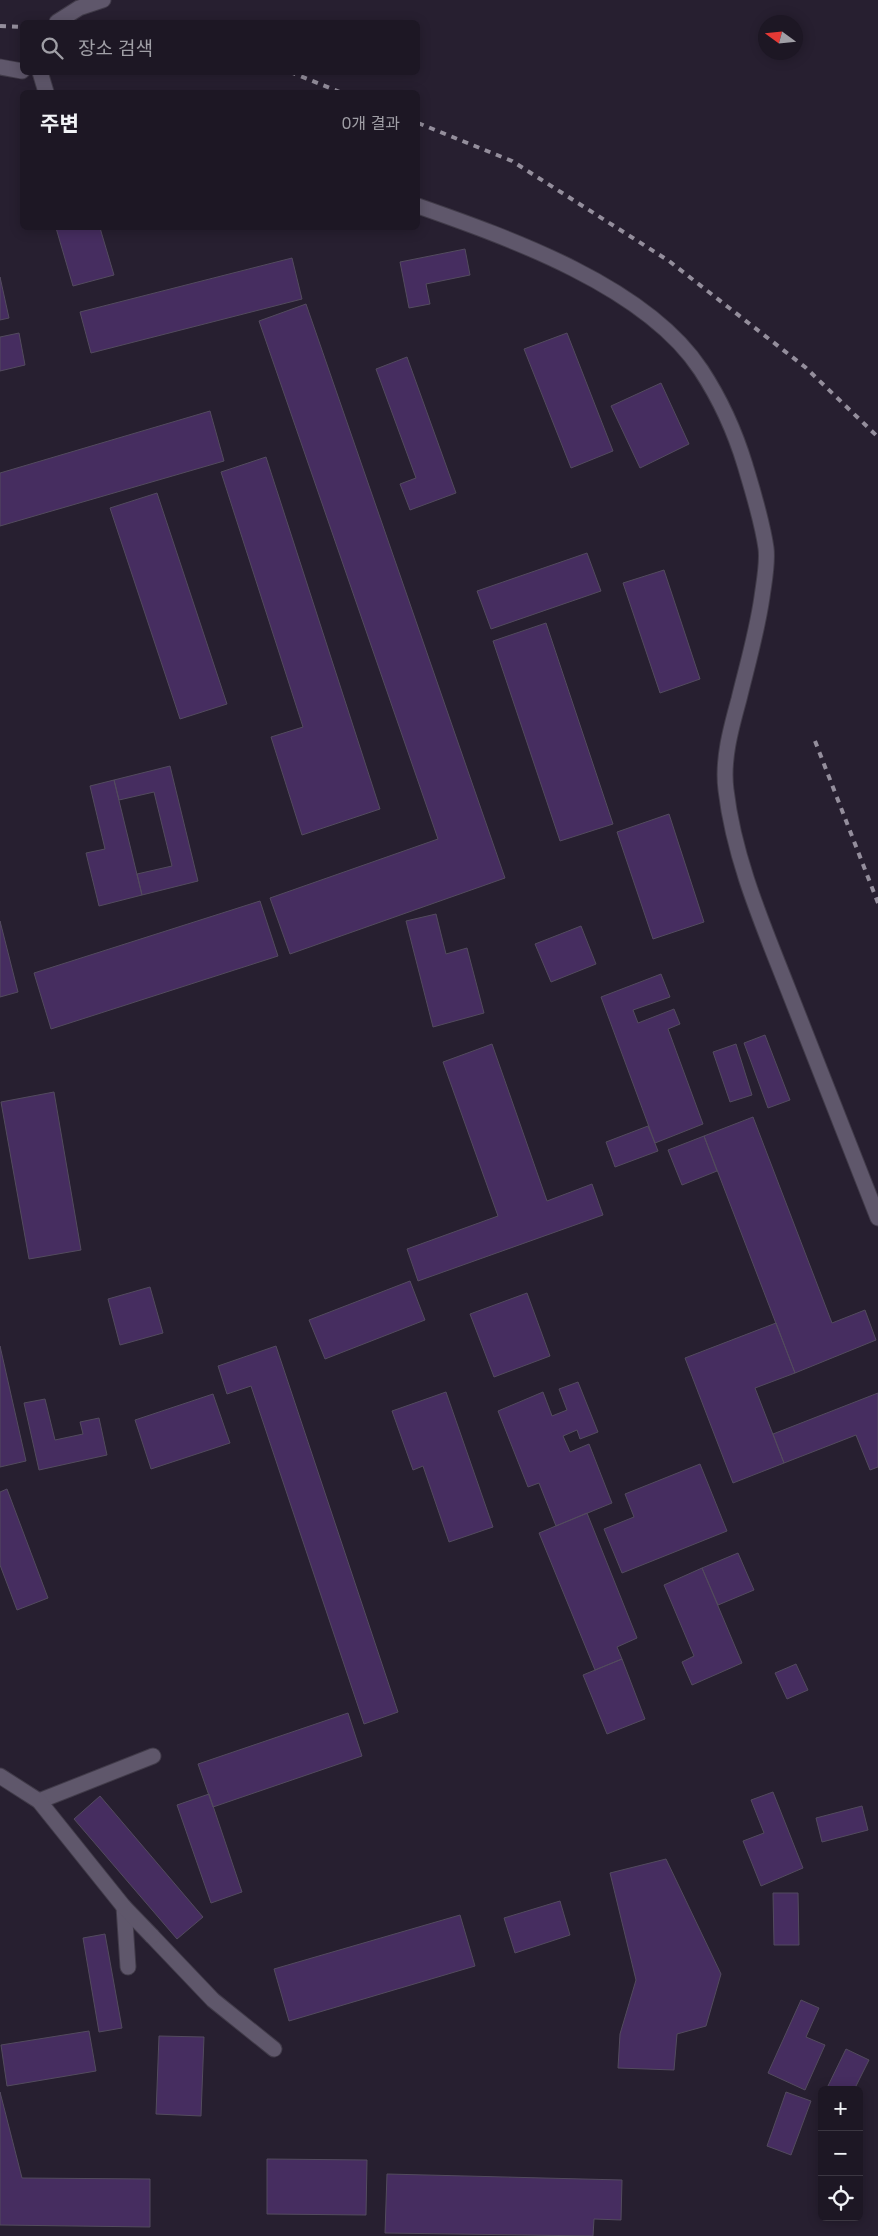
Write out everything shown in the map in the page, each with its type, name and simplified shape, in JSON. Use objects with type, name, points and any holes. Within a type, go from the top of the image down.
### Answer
[{"type":"street","points":[[60,20],[79,8],[103,0]]},
{"type":"street","points":[[0,67],[20,71]]},
{"type":"street","points":[[39,75],[45,90]]},
{"type":"street","points":[[420,207],[535,250],[580,272],[637,307],[672,336],[700,368],[722,408],[739,446],[752,486],[767,551],[758,618],[728,740],[725,785],[731,829],[760,918],[878,1218]]},
{"type":"street","points":[[39,1801],[153,1756]]},
{"type":"street","points":[[0,1776],[39,1801],[124,1907],[213,2000],[274,2049]]},
{"type":"street","points":[[124,1907],[128,1967]]},
{"type":"building","points":[[57,230],[101,230],[114,275],[73,286]]},
{"type":"building","points":[[465,249],[470,275],[426,284],[430,304],[409,308],[400,262]]},
{"type":"building","points":[[292,258],[302,299],[91,353],[80,312]]},
{"type":"building","points":[[0,277],[9,318],[0,320]]},
{"type":"building","points":[[306,304],[505,878],[290,954],[270,898],[438,839],[259,321]]},
{"type":"building","points":[[19,333],[25,365],[0,371],[0,337]]},
{"type":"building","points":[[567,333],[613,451],[571,468],[524,349]]},
{"type":"building","points":[[407,357],[456,493],[410,510],[400,484],[416,478],[376,369]]},
{"type":"building","points":[[661,383],[689,444],[640,468],[611,406]]},
{"type":"building","points":[[210,411],[224,461],[0,526],[0,473]]},
{"type":"building","points":[[266,457],[380,809],[302,835],[271,737],[303,727],[221,472]]},
{"type":"building","points":[[157,493],[227,704],[180,719],[110,508]]},
{"type":"building","points":[[587,553],[601,591],[491,629],[477,591]]},
{"type":"building","points":[[664,570],[700,679],[660,693],[623,583]]},
{"type":"building","points":[[546,623],[613,824],[560,841],[493,641]]},
{"type":"building","points":[[170,766],[198,881],[142,895],[137,874],[172,866],[154,792],[119,800],[114,780]]},
{"type":"building","points":[[114,780],[142,895],[99,906],[86,853],[105,849],[90,786]]},
{"type":"building","points":[[669,814],[704,922],[653,939],[617,832]]},
{"type":"building","points":[[260,901],[278,956],[51,1029],[34,973]]},
{"type":"building","points":[[436,914],[446,954],[467,948],[484,1013],[433,1027],[406,921]]},
{"type":"building","points":[[0,921],[18,992],[0,997]]},
{"type":"building","points":[[581,926],[596,964],[551,982],[535,944]]},
{"type":"building","points":[[661,974],[670,997],[633,1010],[638,1023],[674,1009],[680,1024],[668,1029],[703,1124],[655,1143],[601,997]]},
{"type":"building","points":[[765,1035],[790,1100],[768,1108],[744,1043]]},
{"type":"building","points":[[492,1044],[547,1201],[592,1184],[603,1215],[418,1281],[407,1249],[498,1216],[443,1062]]},
{"type":"building","points":[[736,1044],[752,1095],[730,1102],[713,1052]]},
{"type":"building","points":[[54,1092],[81,1250],[29,1259],[1,1102]]},
{"type":"building","points":[[753,1117],[832,1323],[865,1310],[876,1340],[795,1373],[704,1136]]},
{"type":"building","points":[[648,1126],[658,1151],[615,1167],[606,1142]]},
{"type":"building","points":[[704,1136],[717,1171],[682,1185],[668,1150]]},
{"type":"building","points":[[410,1281],[425,1320],[325,1359],[309,1320]]},
{"type":"building","points":[[150,1287],[163,1333],[120,1345],[108,1299]]},
{"type":"building","points":[[527,1293],[550,1356],[494,1377],[470,1314]]},
{"type":"building","points":[[776,1323],[795,1373],[755,1388],[784,1463],[733,1483],[685,1358]]},
{"type":"building","points":[[0,1346],[26,1461],[0,1467]]},
{"type":"building","points":[[276,1346],[398,1712],[364,1724],[251,1386],[227,1394],[218,1366]]},
{"type":"building","points":[[578,1382],[598,1432],[580,1439],[577,1430],[563,1436],[570,1452],[589,1444],[612,1503],[556,1526],[539,1483],[528,1487],[498,1411],[543,1392],[552,1416],[567,1410],[559,1389]]},
{"type":"building","points":[[446,1392],[493,1527],[449,1542],[423,1466],[413,1470],[392,1411]]},
{"type":"building","points":[[878,1393],[878,1467],[870,1470],[856,1435],[784,1463],[773,1434]]},
{"type":"building","points":[[213,1394],[230,1443],[151,1469],[135,1420]]},
{"type":"building","points":[[45,1399],[55,1440],[83,1434],[80,1422],[99,1418],[107,1455],[39,1470],[24,1403]]},
{"type":"building","points":[[700,1464],[727,1531],[622,1573],[604,1529],[634,1517],[625,1494]]},
{"type":"building","points":[[7,1489],[48,1598],[17,1610],[0,1565],[0,1492]]},
{"type":"building","points":[[587,1513],[637,1638],[617,1647],[622,1659],[595,1670],[539,1533]]},
{"type":"building","points":[[738,1553],[754,1590],[718,1605],[702,1568]]},
{"type":"building","points":[[702,1568],[742,1663],[692,1685],[682,1662],[694,1656],[664,1585]]},
{"type":"building","points":[[622,1659],[645,1719],[607,1734],[583,1675]]},
{"type":"building","points":[[796,1664],[808,1690],[787,1699],[775,1673]]},
{"type":"building","points":[[348,1713],[362,1756],[213,1807],[198,1764]]},
{"type":"building","points":[[773,1792],[803,1868],[761,1886],[743,1841],[764,1833],[751,1800]]},
{"type":"building","points":[[209,1794],[242,1892],[211,1903],[177,1805]]},
{"type":"building","points":[[100,1796],[203,1917],[177,1939],[74,1819]]},
{"type":"building","points":[[862,1806],[868,1830],[822,1842],[816,1818]]},
{"type":"building","points":[[666,1859],[721,1974],[706,2026],[677,2034],[674,2070],[618,2068],[620,2034],[636,1980],[610,1873]]},
{"type":"building","points":[[773,1893],[798,1893],[799,1945],[774,1945]]},
{"type":"building","points":[[560,1901],[570,1935],[515,1953],[504,1918]]},
{"type":"building","points":[[460,1915],[475,1966],[289,2021],[274,1969]]},
{"type":"building","points":[[105,1934],[122,2028],[99,2032],[83,1938]]},
{"type":"building","points":[[801,2000],[819,2008],[806,2037],[825,2045],[805,2090],[768,2073]]},
{"type":"building","points":[[89,2031],[96,2071],[7,2086],[1,2045]]},
{"type":"building","points":[[159,2036],[204,2037],[201,2116],[156,2114]]},
{"type":"building","points":[[846,2049],[869,2060],[856,2086],[828,2086]]},
{"type":"building","points":[[0,2092],[22,2178],[150,2179],[150,2227],[0,2225]]},
{"type":"building","points":[[786,2092],[811,2101],[791,2155],[767,2146]]},
{"type":"building","points":[[267,2159],[367,2160],[366,2215],[267,2214]]},
{"type":"building","points":[[387,2174],[622,2180],[621,2220],[594,2219],[593,2236],[385,2233]]},
{"type":"railway","points":[[0,26],[20,27]]},
{"type":"railway","points":[[298,75],[335,90]]},
{"type":"railway","points":[[420,124],[512,161],[669,261],[805,367],[878,437]]},
{"type":"railway","points":[[815,741],[878,903]]}]
